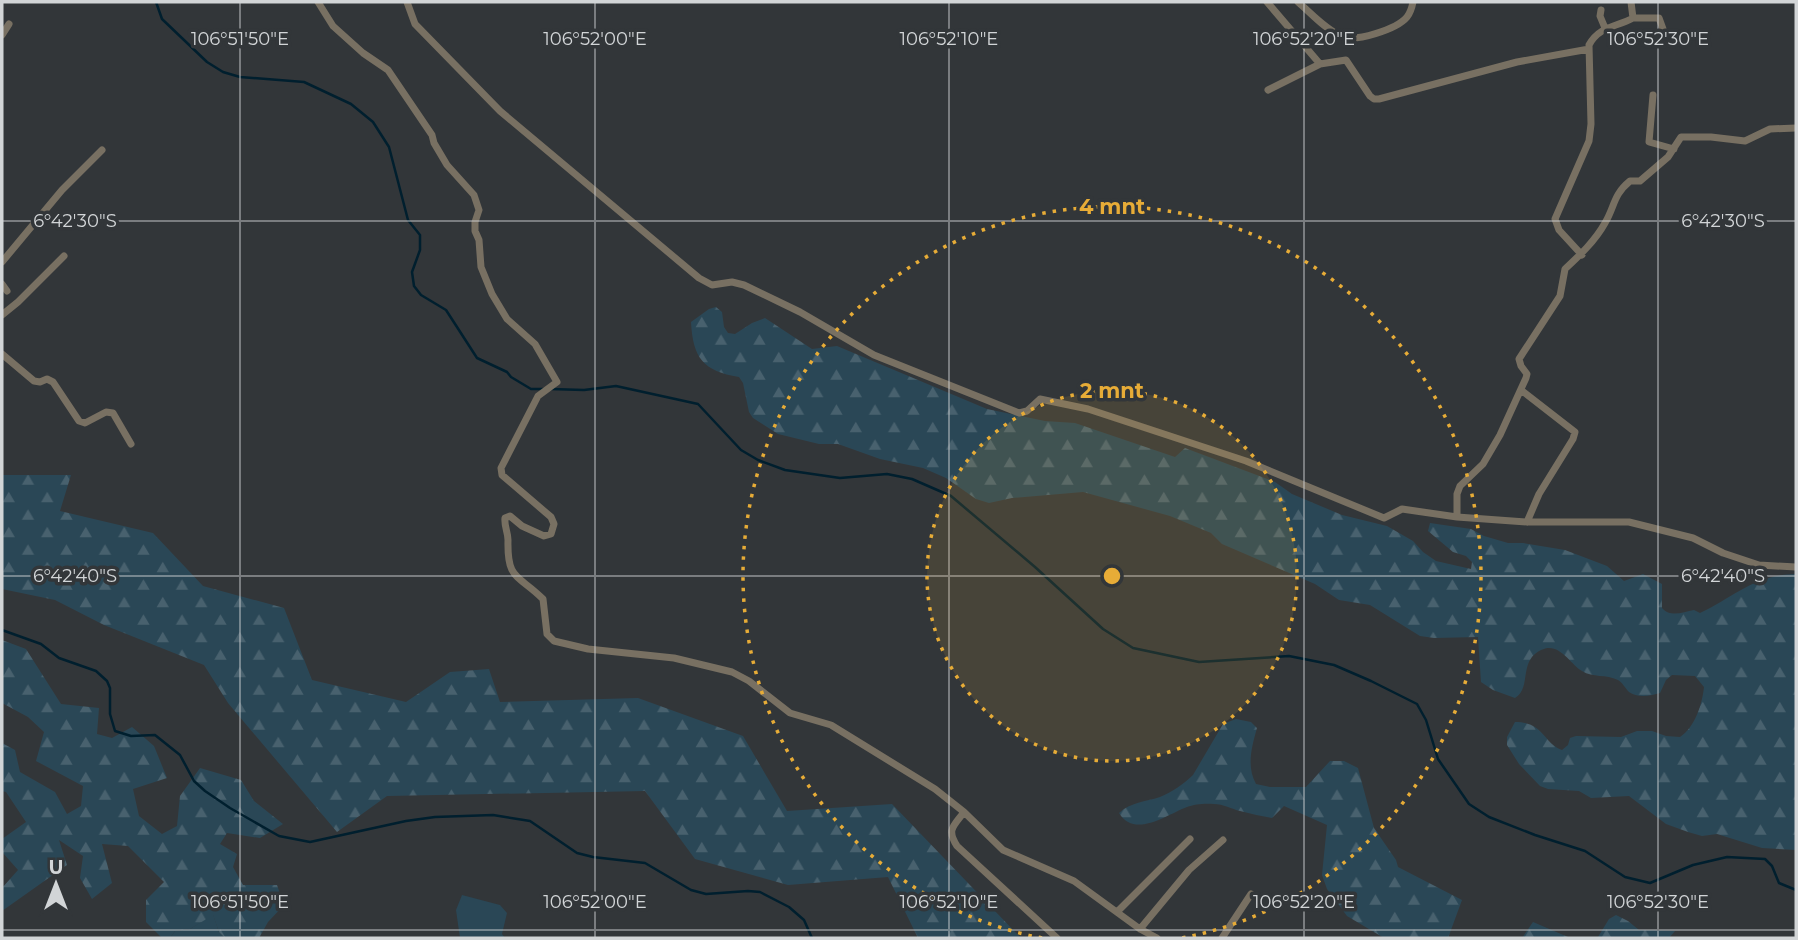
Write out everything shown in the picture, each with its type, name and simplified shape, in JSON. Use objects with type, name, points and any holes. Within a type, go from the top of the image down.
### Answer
[{"type":"street","points":[[318,2],[333,26],[363,53],[388,70],[432,135],[447,165],[474,195],[479,210],[475,222],[481,267],[492,294],[507,319],[535,344],[557,382],[538,396],[501,468],[502,475],[551,517],[554,523],[551,534],[544,536],[522,526],[510,516],[505,518],[504,524],[511,572],[543,599],[545,625],[550,638],[588,649],[674,658],[732,673],[749,681],[790,713],[831,725],[936,789],[1003,850],[1063,875],[1157,938]]},
{"type":"street","points":[[407,2],[415,24],[500,111],[706,282],[712,285],[732,282],[744,285],[800,312],[874,355],[1019,413],[1027,411],[1040,399],[1074,406],[1246,461],[1384,518],[1399,509],[1527,522],[1642,524],[1693,538],[1723,553],[1759,565],[1796,567]]},
{"type":"street","points":[[1267,2],[1320,64]]},
{"type":"street","points":[[1298,2],[1336,34],[1354,39],[1364,38],[1403,21],[1413,2]]},
{"type":"street","points":[[1631,2],[1633,18]]},
{"type":"street","points":[[1601,10],[1600,16],[1605,28]]},
{"type":"street","points":[[1582,255],[1559,230],[1556,219],[1589,141],[1589,50],[1594,37],[1605,28],[1633,18],[1659,18],[1663,29]]},
{"type":"street","points":[[2,35],[9,24]]},
{"type":"street","points":[[1268,90],[1320,64],[1346,60],[1370,96],[1380,99],[1517,62],[1589,50]]},
{"type":"street","points":[[1653,95],[1649,142],[1674,149]]},
{"type":"street","points":[[1457,517],[1457,494],[1460,486],[1483,464],[1521,390],[1527,374],[1519,359],[1560,296],[1564,269],[1582,255],[1605,222],[1618,191],[1630,181],[1640,181],[1668,157],[1679,139],[1686,136],[1745,141],[1770,129],[1796,128]]},
{"type":"street","points":[[2,262],[62,190],[102,150]]},
{"type":"street","points":[[2,315],[64,256]]},
{"type":"street","points":[[2,354],[34,382],[47,379],[52,382],[79,421],[85,422],[106,412],[113,413],[131,444]]},
{"type":"street","points":[[1521,390],[1575,432],[1539,494],[1527,522]]},
{"type":"street","points":[[964,812],[951,830],[951,837],[957,846],[1058,938]]},
{"type":"street","points":[[1117,912],[1190,839]]},
{"type":"street","points":[[1140,929],[1189,870],[1223,840]]},
{"type":"street","points":[[1222,938],[1251,894]]},
{"type":"green space","points":[[716,307],[722,312],[724,327],[728,333],[735,334],[765,318],[812,349],[837,346],[987,409],[1045,421],[1075,423],[1175,457],[1185,448],[1275,482],[1292,494],[1342,515],[1387,526],[1413,541],[1436,561],[1471,569],[1472,562],[1466,556],[1453,552],[1428,531],[1430,523],[1471,529],[1508,543],[1565,550],[1607,566],[1624,581],[1643,574],[1662,584],[1662,608],[1673,614],[1694,610],[1700,613],[1756,582],[1796,574],[1796,850],[1762,848],[1717,834],[1702,836],[1688,832],[1666,824],[1629,796],[1591,798],[1579,791],[1548,789],[1540,786],[1519,764],[1507,745],[1507,737],[1515,722],[1532,725],[1562,750],[1568,745],[1570,738],[1576,736],[1621,737],[1637,731],[1652,731],[1680,737],[1694,722],[1702,701],[1704,687],[1695,676],[1672,675],[1666,680],[1660,693],[1636,695],[1629,692],[1618,680],[1586,673],[1564,654],[1547,648],[1534,655],[1530,661],[1523,688],[1515,698],[1493,690],[1481,682],[1478,637],[1420,636],[1370,605],[1339,600],[1315,584],[1222,544],[1211,533],[1170,516],[1083,492],[1012,498],[989,503],[976,499],[946,478],[923,468],[880,459],[838,444],[819,444],[778,434],[753,418],[739,377],[717,371],[702,361],[698,354],[691,322]]},
{"type":"green space","points":[[2,475],[71,475],[60,511],[153,533],[203,586],[284,608],[312,680],[406,702],[450,672],[489,669],[500,702],[638,698],[743,736],[787,811],[892,804],[1021,938],[918,938],[888,877],[788,885],[695,859],[645,791],[387,796],[337,832],[228,703],[204,665],[104,625],[55,600],[2,589]]},
{"type":"green space","points":[[2,640],[26,649],[61,704],[99,708],[97,734],[112,738],[132,727],[154,746],[167,778],[133,789],[139,816],[162,834],[177,826],[180,796],[200,768],[241,780],[254,801],[283,824],[260,838],[227,833],[220,844],[237,854],[233,867],[243,885],[277,885],[284,905],[268,922],[259,938],[225,938],[219,932],[213,915],[190,929],[175,931],[170,938],[162,938],[146,922],[146,900],[164,882],[128,846],[102,844],[112,883],[92,899],[80,878],[83,856],[59,840],[67,865],[2,911],[2,888],[18,870],[3,853],[2,839],[26,822],[6,792],[2,791],[2,743],[15,750],[20,772],[55,792],[67,814],[81,806],[83,786],[36,761],[44,732],[28,717],[2,703]]},
{"type":"green space","points":[[1236,719],[1251,722],[1257,728],[1251,763],[1256,784],[1270,787],[1306,787],[1330,761],[1344,761],[1358,768],[1374,828],[1398,867],[1462,900],[1448,938],[1384,938],[1347,916],[1327,889],[1322,875],[1327,825],[1284,806],[1272,818],[1221,805],[1197,804],[1143,824],[1134,824],[1119,813],[1133,804],[1160,797],[1186,782],[1193,775],[1223,724]]},
{"type":"green space","points":[[462,895],[500,905],[507,913],[502,934],[505,938],[460,938],[456,910]]},
{"type":"green space","points":[[213,914],[219,932],[225,938],[170,938],[175,931],[190,929]]},
{"type":"green space","points":[[1616,915],[1639,930],[1675,931],[1669,938],[1593,938],[1598,937],[1609,919]]},
{"type":"green space","points":[[1533,922],[1568,937],[1573,938],[1522,938]]},
{"type":"waterway","points":[[156,2],[162,19],[207,62],[223,72],[240,77],[304,82],[351,104],[373,122],[389,147],[408,220],[420,235],[420,250],[412,272],[414,286],[421,295],[446,310],[477,358],[507,372],[531,389],[543,389]]},
{"type":"waterway","points":[[550,389],[584,390],[616,386],[698,404],[741,450],[785,470],[840,478],[887,474],[912,479],[951,496],[1103,629],[1133,648],[1199,662],[1289,656],[1334,665],[1371,681],[1417,704],[1426,720],[1438,759],[1469,804],[1489,817],[1585,851],[1625,877],[1650,883],[1693,865],[1727,857],[1765,859],[1772,866],[1779,883],[1796,890]]},
{"type":"waterway","points":[[2,630],[41,644],[59,658],[96,671],[107,681],[110,688],[110,714],[115,731],[131,736],[155,735],[180,755],[194,781],[205,791],[279,836],[310,842],[435,817],[493,815],[530,821],[577,853],[645,863],[691,890],[706,894],[760,892],[789,907],[804,920],[812,938]]}]
